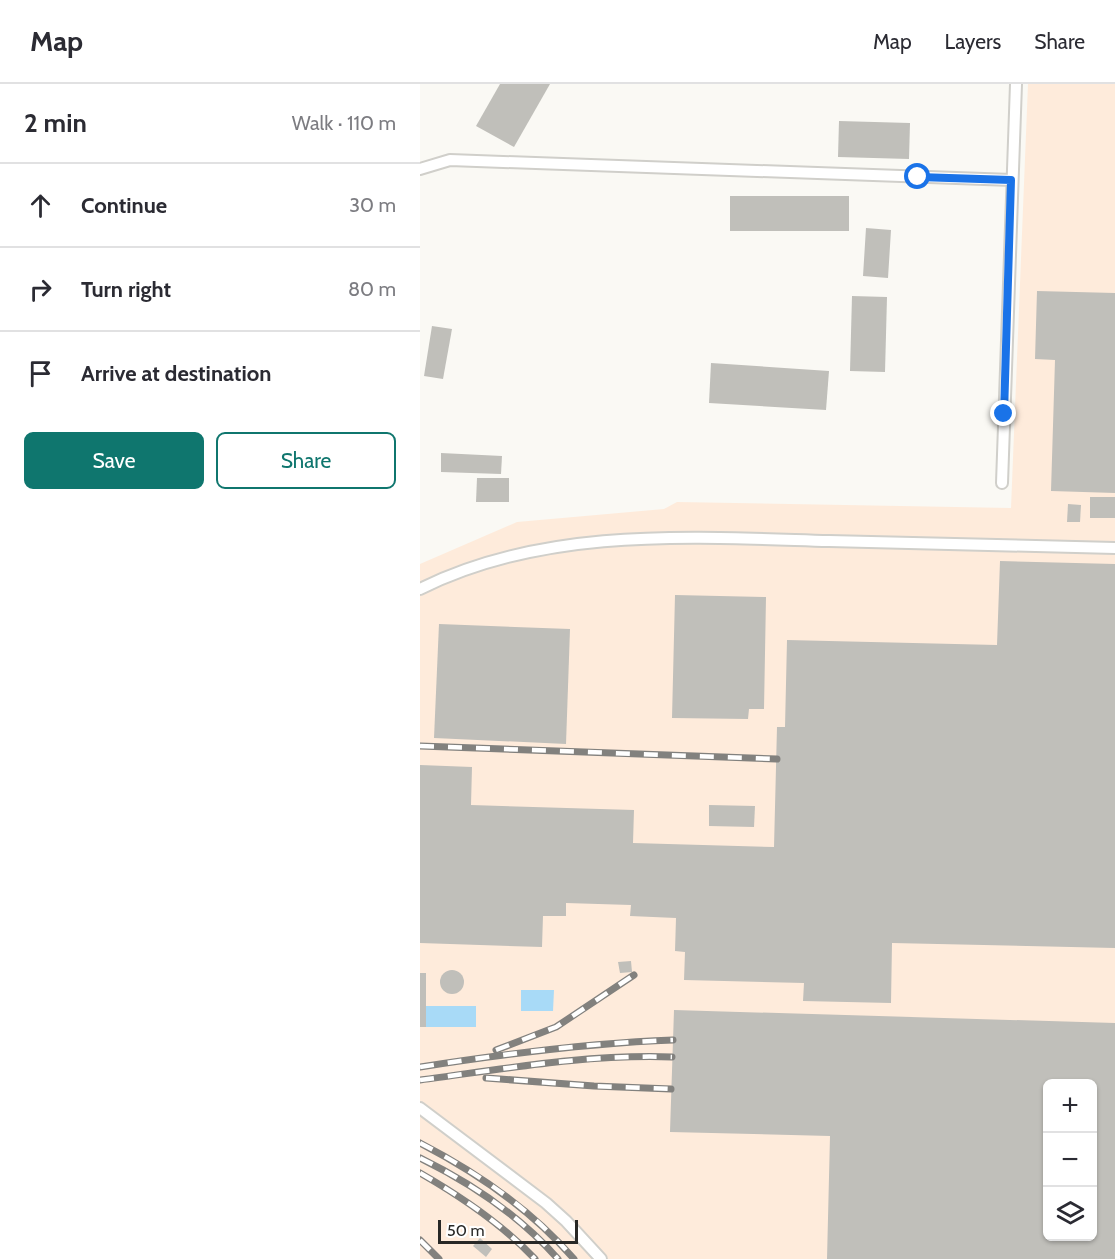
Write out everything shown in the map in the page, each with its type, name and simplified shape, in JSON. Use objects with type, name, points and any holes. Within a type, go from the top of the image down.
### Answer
[{"type":"lane","points":[[1002,483],[1016,84]]},
{"type":"lane","points":[[420,169],[450,160],[1011,180]]},
{"type":"lane","points":[[420,589],[464,569],[497,558],[571,544],[622,540],[765,539],[1115,548]]},
{"type":"lane","points":[[420,1108],[546,1203],[601,1259]]},
{"type":"shaded area","points":[[1028,84],[1115,84],[1115,1259],[420,1259],[420,564],[517,522],[664,509],[677,502],[1011,508]]},
{"type":"water","points":[[521,990],[554,990],[553,1011],[521,1011]]},
{"type":"water","points":[[426,1006],[476,1006],[476,1027],[426,1027]]},
{"type":"building","points":[[500,84],[550,84],[514,147],[476,126]]},
{"type":"building","points":[[839,121],[910,123],[909,159],[838,157]]},
{"type":"building","points":[[730,196],[849,196],[849,231],[730,231]]},
{"type":"building","points":[[866,228],[891,230],[888,278],[863,276]]},
{"type":"building","points":[[1037,291],[1115,293],[1115,493],[1051,491],[1055,360],[1035,359]]},
{"type":"building","points":[[852,296],[887,297],[885,372],[850,371]]},
{"type":"building","points":[[432,326],[452,329],[443,379],[424,376]]},
{"type":"building","points":[[711,363],[829,371],[826,410],[709,403]]},
{"type":"building","points":[[441,453],[502,456],[501,474],[441,472]]},
{"type":"building","points":[[477,478],[509,478],[509,502],[476,502]]},
{"type":"building","points":[[1090,497],[1115,497],[1115,518],[1090,518]]},
{"type":"building","points":[[1068,504],[1081,505],[1080,522],[1067,522]]},
{"type":"building","points":[[1000,561],[1115,564],[1115,948],[892,943],[891,1003],[803,1001],[804,983],[684,980],[685,952],[675,951],[676,918],[630,916],[631,905],[566,903],[566,916],[543,916],[542,947],[420,943],[420,765],[472,767],[471,805],[634,810],[633,843],[774,847],[777,727],[785,727],[787,640],[997,645]]},
{"type":"building","points":[[675,595],[766,597],[764,709],[749,709],[748,719],[672,718]]},
{"type":"building","points":[[439,624],[570,629],[566,744],[434,738]]},
{"type":"building","points":[[709,805],[755,806],[754,827],[709,826]]},
{"type":"building","points":[[631,961],[632,972],[620,973],[618,962]]},
{"type":"building","points":[[452,970],[460,974],[464,982],[460,990],[452,994],[444,990],[440,982],[444,974]]},
{"type":"building","points":[[420,973],[426,973],[426,1027],[420,1027]]},
{"type":"building","points":[[674,1010],[1115,1023],[1115,1259],[827,1259],[830,1136],[670,1132]]},
{"type":"building","points":[[480,1238],[492,1249],[486,1257],[473,1246]]},
{"type":"railway","points":[[420,746],[777,759]]},
{"type":"railway","points":[[496,1050],[556,1027],[634,975]]},
{"type":"railway","points":[[420,1067],[546,1050],[673,1040]]},
{"type":"railway","points":[[420,1080],[577,1060],[672,1057]]},
{"type":"railway","points":[[486,1078],[671,1089]]},
{"type":"railway","points":[[420,1143],[483,1180],[522,1208],[574,1259]]},
{"type":"railway","points":[[420,1158],[458,1178],[494,1202],[528,1229],[558,1259]]},
{"type":"railway","points":[[420,1173],[481,1212],[535,1259]]},
{"type":"railway","points":[[420,1240],[439,1259]]},
{"type":"route","points":[[918,177],[1011,180],[1004,414]]}]
